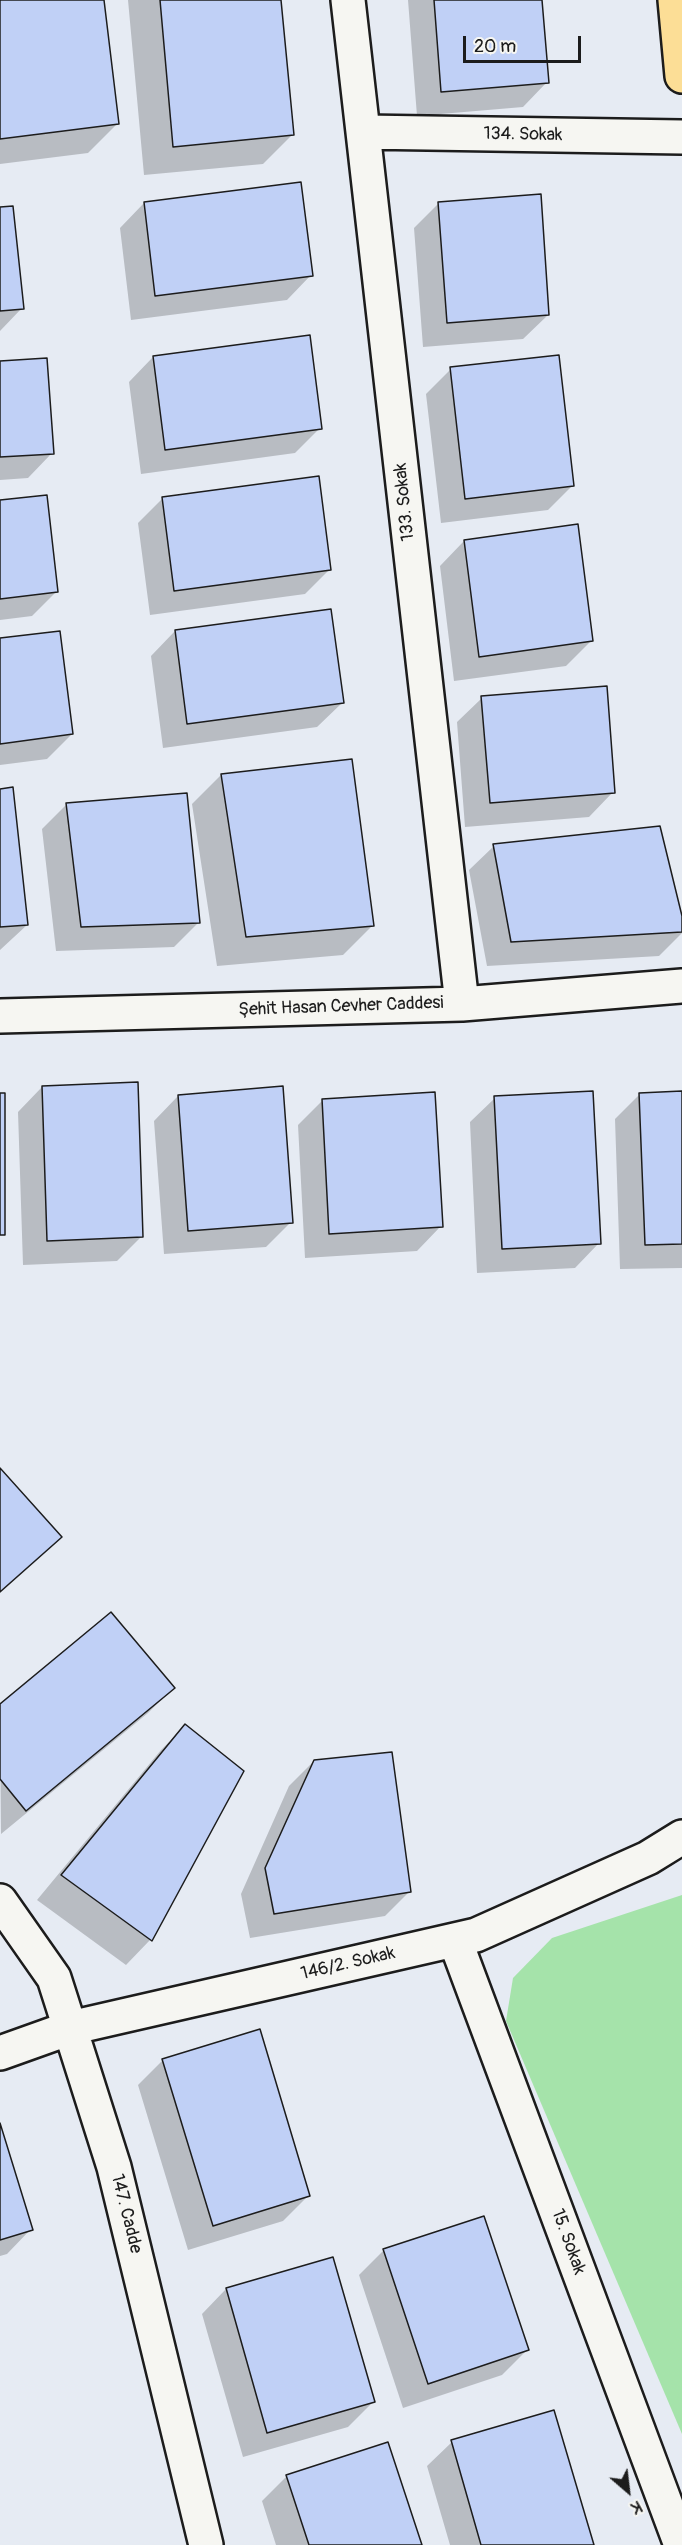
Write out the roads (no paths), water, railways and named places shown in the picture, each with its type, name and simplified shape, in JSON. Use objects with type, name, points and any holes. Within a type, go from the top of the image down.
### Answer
[{"type":"highway","points":[[675,0],[682,76]]},
{"type":"street","name":"133. Sokak","points":[[348,0],[462,1004]]},
{"type":"street","name":"134. Sokak","points":[[364,132],[682,137]]},
{"type":"street","name":"Şehit Hasan Cevher Caddesi","points":[[0,1016],[462,1004],[682,986]]},
{"type":"street","name":"146/2. Sokak","points":[[0,2053],[70,2028],[476,1935],[648,1858],[682,1837]]},
{"type":"street","name":"147. Cadde","points":[[0,1901],[54,1978],[114,2166],[203,2545]]},
{"type":"street","name":"15. Sokak","points":[[455,1940],[681,2545]]}]
